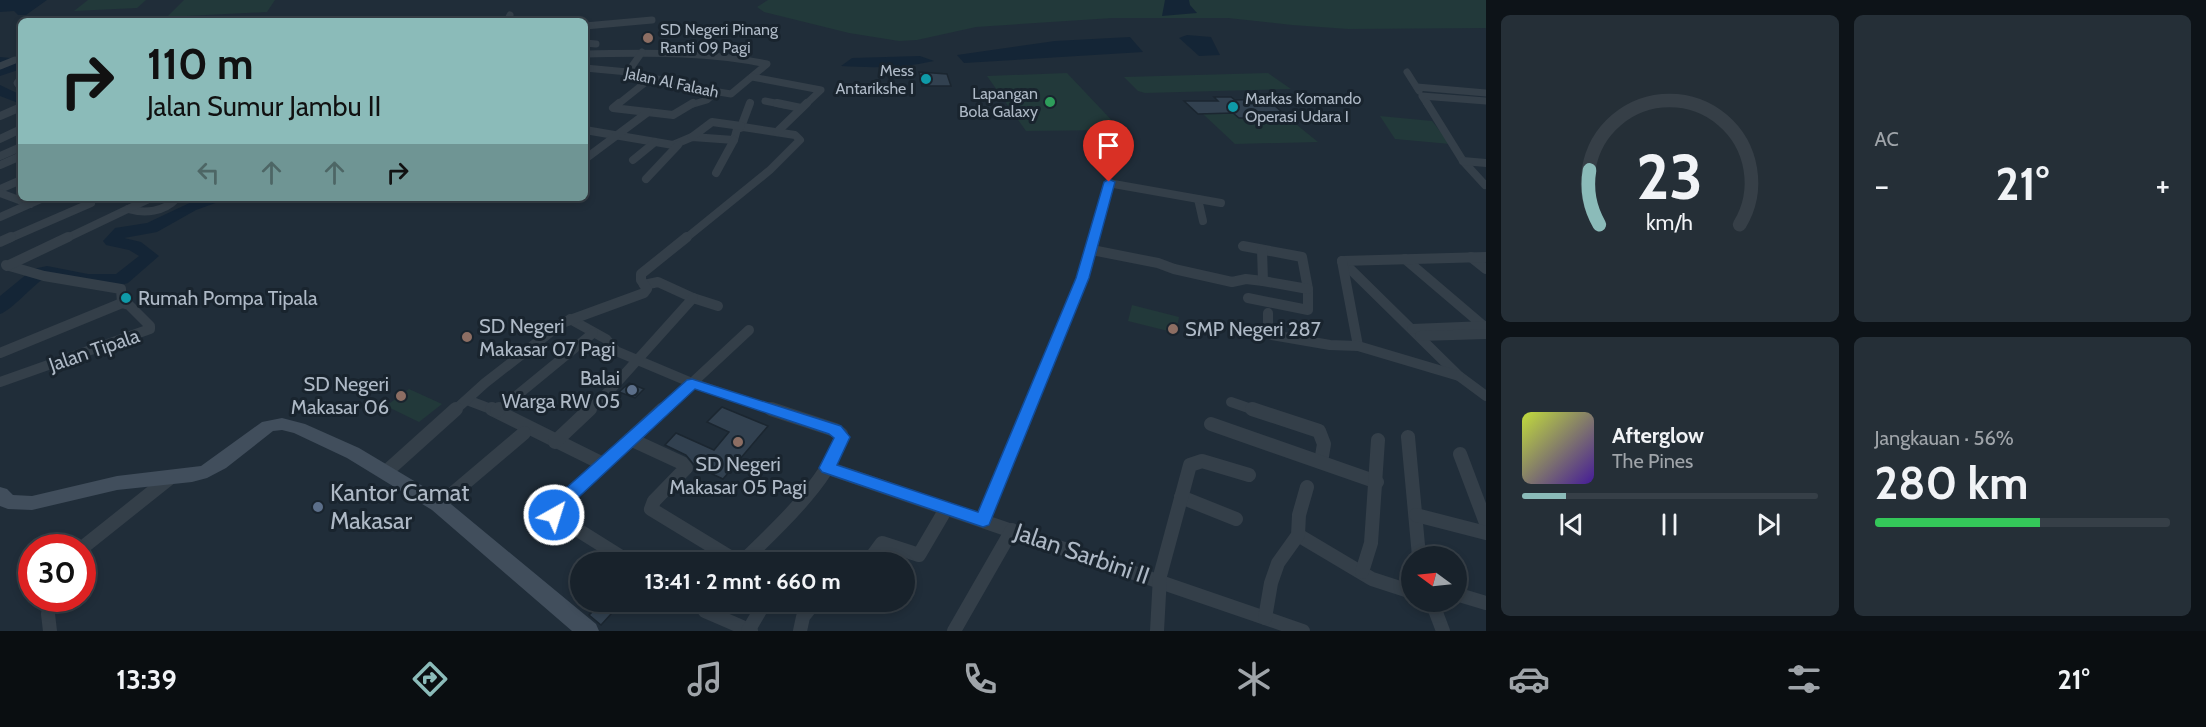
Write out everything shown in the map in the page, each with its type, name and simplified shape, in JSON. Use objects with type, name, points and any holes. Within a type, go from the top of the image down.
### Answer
[{"type":"street","points":[[588,26],[652,20]]},
{"type":"street","points":[[588,43],[596,44]]},
{"type":"street","points":[[588,54],[642,52]]},
{"type":"street","points":[[628,72],[642,52]]},
{"type":"street","name":"Jalan Al Falaah","points":[[588,68],[628,72],[627,75],[732,93],[767,67],[765,63],[739,58],[674,52],[642,52]]},
{"type":"street","points":[[1,63],[15,60]]},
{"type":"street","points":[[588,75],[595,69]]},
{"type":"street","points":[[1407,72],[1462,161],[1486,185]]},
{"type":"street","points":[[752,77],[821,90],[777,132]]},
{"type":"street","points":[[651,78],[613,108],[673,115],[695,102],[707,100],[716,92]]},
{"type":"street","points":[[1417,87],[1486,93]]},
{"type":"street","points":[[1422,97],[1486,101]]},
{"type":"street","points":[[765,101],[801,108]]},
{"type":"street","points":[[716,173],[734,140],[737,129],[741,127],[750,103]]},
{"type":"street","points":[[0,116],[18,107]]},
{"type":"street","points":[[588,157],[648,112]]},
{"type":"street","points":[[386,472],[514,360],[570,319],[638,296],[646,290],[640,277],[641,274],[770,170],[801,140],[795,135],[712,122],[678,145],[646,179]]},
{"type":"street","points":[[0,139],[18,130]]},
{"type":"street","points":[[588,130],[678,145]]},
{"type":"street","points":[[692,137],[734,140]]},
{"type":"street","points":[[633,160],[656,142]]},
{"type":"street","points":[[0,157],[18,148]]},
{"type":"street","points":[[0,157],[10,161]]},
{"type":"street","points":[[0,165],[18,157]]},
{"type":"street","points":[[1462,161],[1486,163]]},
{"type":"street","points":[[0,189],[18,181]]},
{"type":"street","points":[[983,520],[1083,278],[1109,182],[1221,203]]},
{"type":"street","points":[[0,193],[18,200]]},
{"type":"street","points":[[1198,199],[1203,221]]},
{"type":"street","points":[[22,201],[30,204]]},
{"type":"street","points":[[0,217],[37,201]]},
{"type":"street","points":[[3,265],[145,201]]},
{"type":"street","points":[[128,209],[137,213],[153,212],[172,201]]},
{"type":"street","points":[[0,242],[91,203]]},
{"type":"street","points":[[1243,246],[1302,257],[1308,289],[1308,310],[1248,298]]},
{"type":"street","points":[[1092,249],[1232,282],[1246,279],[1308,289]]},
{"type":"street","points":[[1262,250],[1263,281]]},
{"type":"street","points":[[1342,261],[1486,257]]},
{"type":"street","points":[[1471,258],[1486,269]]},
{"type":"street","points":[[1405,259],[1485,328]]},
{"type":"street","points":[[1342,261],[1358,346]]},
{"type":"street","points":[[1342,261],[1459,376],[1479,391]]},
{"type":"street","points":[[0,353],[122,303],[121,289],[34,274],[3,265]]},
{"type":"street","points":[[644,285],[658,282],[693,298],[718,306]]},
{"type":"street","points":[[1346,283],[1368,287]]},
{"type":"street","points":[[555,442],[613,387],[693,298]]},
{"type":"street","name":"Jalan Tipala","points":[[0,382],[150,329],[150,326],[129,305],[122,303]]},
{"type":"street","points":[[1268,313],[1268,332],[1272,335],[1330,345],[1358,346],[1459,376]]},
{"type":"street","points":[[570,319],[610,342],[616,351],[692,383],[838,431],[842,437],[841,441],[828,468],[788,516],[750,552]]},
{"type":"street","points":[[1416,333],[1485,328]]},
{"type":"street","points":[[612,552],[554,515],[561,503],[749,330]]},
{"type":"street","points":[[497,411],[593,333]]},
{"type":"street","points":[[1433,369],[1448,379],[1479,391]]},
{"type":"street","points":[[467,400],[497,411],[603,464]]},
{"type":"street","points":[[1231,402],[1319,431],[1324,444],[1321,462]]},
{"type":"street","points":[[0,494],[8,501],[32,503],[87,489],[207,471],[268,426],[282,424],[299,428],[342,448],[439,505],[588,631]]},
{"type":"street","points":[[1211,424],[1377,482]]},
{"type":"street","points":[[439,505],[524,433]]},
{"type":"street","points":[[1408,437],[1418,546]]},
{"type":"street","points":[[630,439],[682,463],[686,468],[654,501],[651,509],[723,552]]},
{"type":"street","points":[[1362,572],[1371,543],[1377,482],[1378,441]]},
{"type":"street","points":[[1460,454],[1486,523]]},
{"type":"street","points":[[1156,631],[1159,581],[1190,465],[1196,461],[1202,461],[1249,476]]},
{"type":"street","name":"Jalan Sarbini II","points":[[828,468],[1303,631]]},
{"type":"street","points":[[96,537],[171,477]]},
{"type":"street","points":[[1265,618],[1276,564],[1284,549],[1298,535],[1299,515],[1307,487]]},
{"type":"street","points":[[1181,497],[1236,519]]},
{"type":"street","points":[[915,553],[920,555],[946,509]]},
{"type":"street","points":[[1416,515],[1486,533]]},
{"type":"street","points":[[954,631],[1012,530]]},
{"type":"street","points":[[1298,535],[1372,579],[1401,588]]},
{"type":"street","points":[[875,552],[882,543],[910,552]]},
{"type":"street","points":[[1467,597],[1486,603]]},
{"type":"street","points":[[48,612],[47,623],[50,631]]},
{"type":"street","points":[[707,612],[749,631],[759,612]]},
{"type":"street","points":[[800,631],[804,625],[803,617],[807,612]]},
{"type":"street","points":[[1436,612],[1443,631]]},
{"type":"green space","points":[[88,0],[146,0],[137,8],[74,11]]},
{"type":"green space","points":[[184,0],[275,0],[267,12],[167,17]]},
{"type":"green space","points":[[768,0],[1486,0],[1486,28],[1348,29],[1228,18],[1113,18],[976,27],[917,40],[899,41],[849,33],[764,12],[757,7]]},
{"type":"green space","name":"Lapangan Bola Galaxy","points":[[1067,73],[1119,128],[1116,130],[1026,131],[987,76]]},
{"type":"green space","points":[[1268,73],[1291,89],[1145,93],[1138,91],[1124,77]]},
{"type":"green space","points":[[1281,112],[1318,142],[1235,144],[1203,114]]},
{"type":"green space","points":[[1380,116],[1432,121],[1450,144],[1395,139]]},
{"type":"green space","points":[[1132,305],[1179,317],[1176,333],[1128,321]]},
{"type":"green space","points":[[409,389],[442,404],[419,422],[386,406]]},
{"type":"water","points":[[0,0],[47,0],[26,15],[18,15],[14,11],[0,12]]},
{"type":"water","points":[[1165,0],[1189,0],[1197,13],[1162,16]]},
{"type":"water","points":[[1187,35],[1211,37],[1220,55],[1199,56],[1179,38]]},
{"type":"water","points":[[1130,37],[1143,52],[964,63],[957,55],[1055,41]]},
{"type":"water","points":[[920,56],[934,61],[888,67],[841,66],[852,58]]},
{"type":"building","name":"Mess Antarikshe I","points":[[919,72],[947,74],[951,86],[922,86]]},
{"type":"building","name":"Markas Komando Operasi Udara I","points":[[1214,97],[1231,97],[1235,100],[1267,99],[1282,112],[1250,112],[1257,118],[1239,118],[1233,113],[1198,114],[1184,101],[1218,101]]},
{"type":"building","name":"Balai Warga RW 05","points":[[629,383],[644,389],[635,398],[619,392]]},
{"type":"building","name":"SD Negeri Makasar 05 Pagi","points":[[722,407],[768,426],[723,479],[695,466],[686,455],[665,445],[676,433],[714,450],[729,432],[707,422]]},
{"type":"building","points":[[592,612],[613,612],[601,625],[589,615]]},
{"type":"waterway","points":[[0,61],[18,63]]},
{"type":"waterway","points":[[0,72],[18,66]]},
{"type":"waterway","points":[[0,89],[3,93],[18,99]]},
{"type":"waterway","points":[[0,308],[9,297],[39,273],[47,271],[88,280],[121,279],[150,256],[135,246],[112,241],[121,232],[151,228],[190,207],[207,201]]},
{"type":"place","name":"SD Negeri Pinang Ranti 09 Pagi","points":[[648,38]]},
{"type":"place","name":"Mess Antarikshe I","points":[[926,79]]},
{"type":"place","name":"Lapangan Bola Galaxy","points":[[1050,102]]},
{"type":"place","name":"Markas Komando Operasi Udara I","points":[[1233,107]]},
{"type":"place","name":"Rumah Pompa Tipala","points":[[126,298]]},
{"type":"place","name":"SMP Negeri 287","points":[[1173,329]]},
{"type":"place","name":"SD Negeri Makasar 07 Pagi","points":[[467,337]]},
{"type":"place","name":"Balai Warga RW 05","points":[[632,390]]},
{"type":"place","name":"SD Negeri Makasar 06","points":[[401,396]]},
{"type":"place","name":"SD Negeri Makasar 05 Pagi","points":[[738,442]]},
{"type":"place","name":"Kantor Camat Makasar","points":[[318,507]]},
{"type":"route","points":[[554,515],[561,503],[692,383],[838,431],[842,437],[841,441],[828,468],[983,520],[1083,278],[1109,182]]}]
